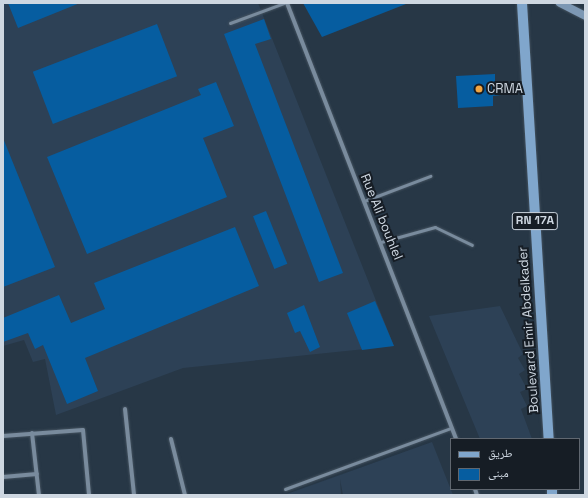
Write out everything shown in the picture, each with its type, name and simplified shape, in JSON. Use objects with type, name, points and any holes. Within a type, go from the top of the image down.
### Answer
[{"type":"main road","name":"Boulevard Emir Abdelkader","points":[[522,3],[549,438]]},
{"type":"street","name":"Rue Ali bouhlel","points":[[286,3],[381,242],[456,438]]},
{"type":"street","points":[[560,3],[585,16]]},
{"type":"street","points":[[125,409],[134,495]]},
{"type":"street","points":[[3,436],[82,430],[89,495]]},
{"type":"street","points":[[32,434],[39,495]]},
{"type":"street","points":[[171,439],[185,495]]},
{"type":"street","points":[[3,477],[37,474]]},
{"type":"lane","points":[[230,24],[286,3]]},
{"type":"lane","points":[[364,201],[430,176]]},
{"type":"lane","points":[[381,242],[435,227],[472,245]]},
{"type":"lane","points":[[286,489],[451,428]]},
{"type":"shaded area","points":[[3,3],[258,3],[394,346],[183,368],[56,415],[45,359],[33,362],[24,340],[3,346]]},
{"type":"shaded area","points":[[500,306],[523,354],[518,358],[525,370],[519,374],[527,389],[520,392],[527,406],[521,409],[532,438],[480,438],[429,316]]},
{"type":"shaded area","points":[[432,442],[453,495],[343,495],[340,479],[341,495],[284,495]]},
{"type":"building","points":[[8,3],[80,3],[18,28]]},
{"type":"building","points":[[303,3],[406,3],[406,4],[322,37]]},
{"type":"building","points":[[264,19],[271,39],[255,44],[343,273],[319,282],[224,34]]},
{"type":"building","points":[[157,24],[177,76],[53,124],[33,72]]},
{"type":"building","name":"CRMA","points":[[495,74],[495,83],[500,83],[501,95],[493,96],[493,106],[458,108],[456,76]]},
{"type":"building","points":[[216,82],[234,126],[203,138],[227,197],[87,254],[47,157],[201,95],[198,89]]},
{"type":"building","points":[[3,138],[55,267],[3,287]]},
{"type":"building","points":[[266,211],[287,264],[274,269],[253,216]]},
{"type":"building","points":[[235,227],[259,286],[85,358],[98,391],[67,404],[43,345],[35,349],[28,333],[3,342],[3,318],[59,295],[71,323],[105,309],[94,283]]},
{"type":"building","points":[[375,301],[394,346],[362,350],[347,313]]},
{"type":"building","points":[[304,305],[320,347],[310,352],[300,331],[295,333],[287,313]]},
{"type":"place","name":"CRMA","points":[[479,89]]}]
